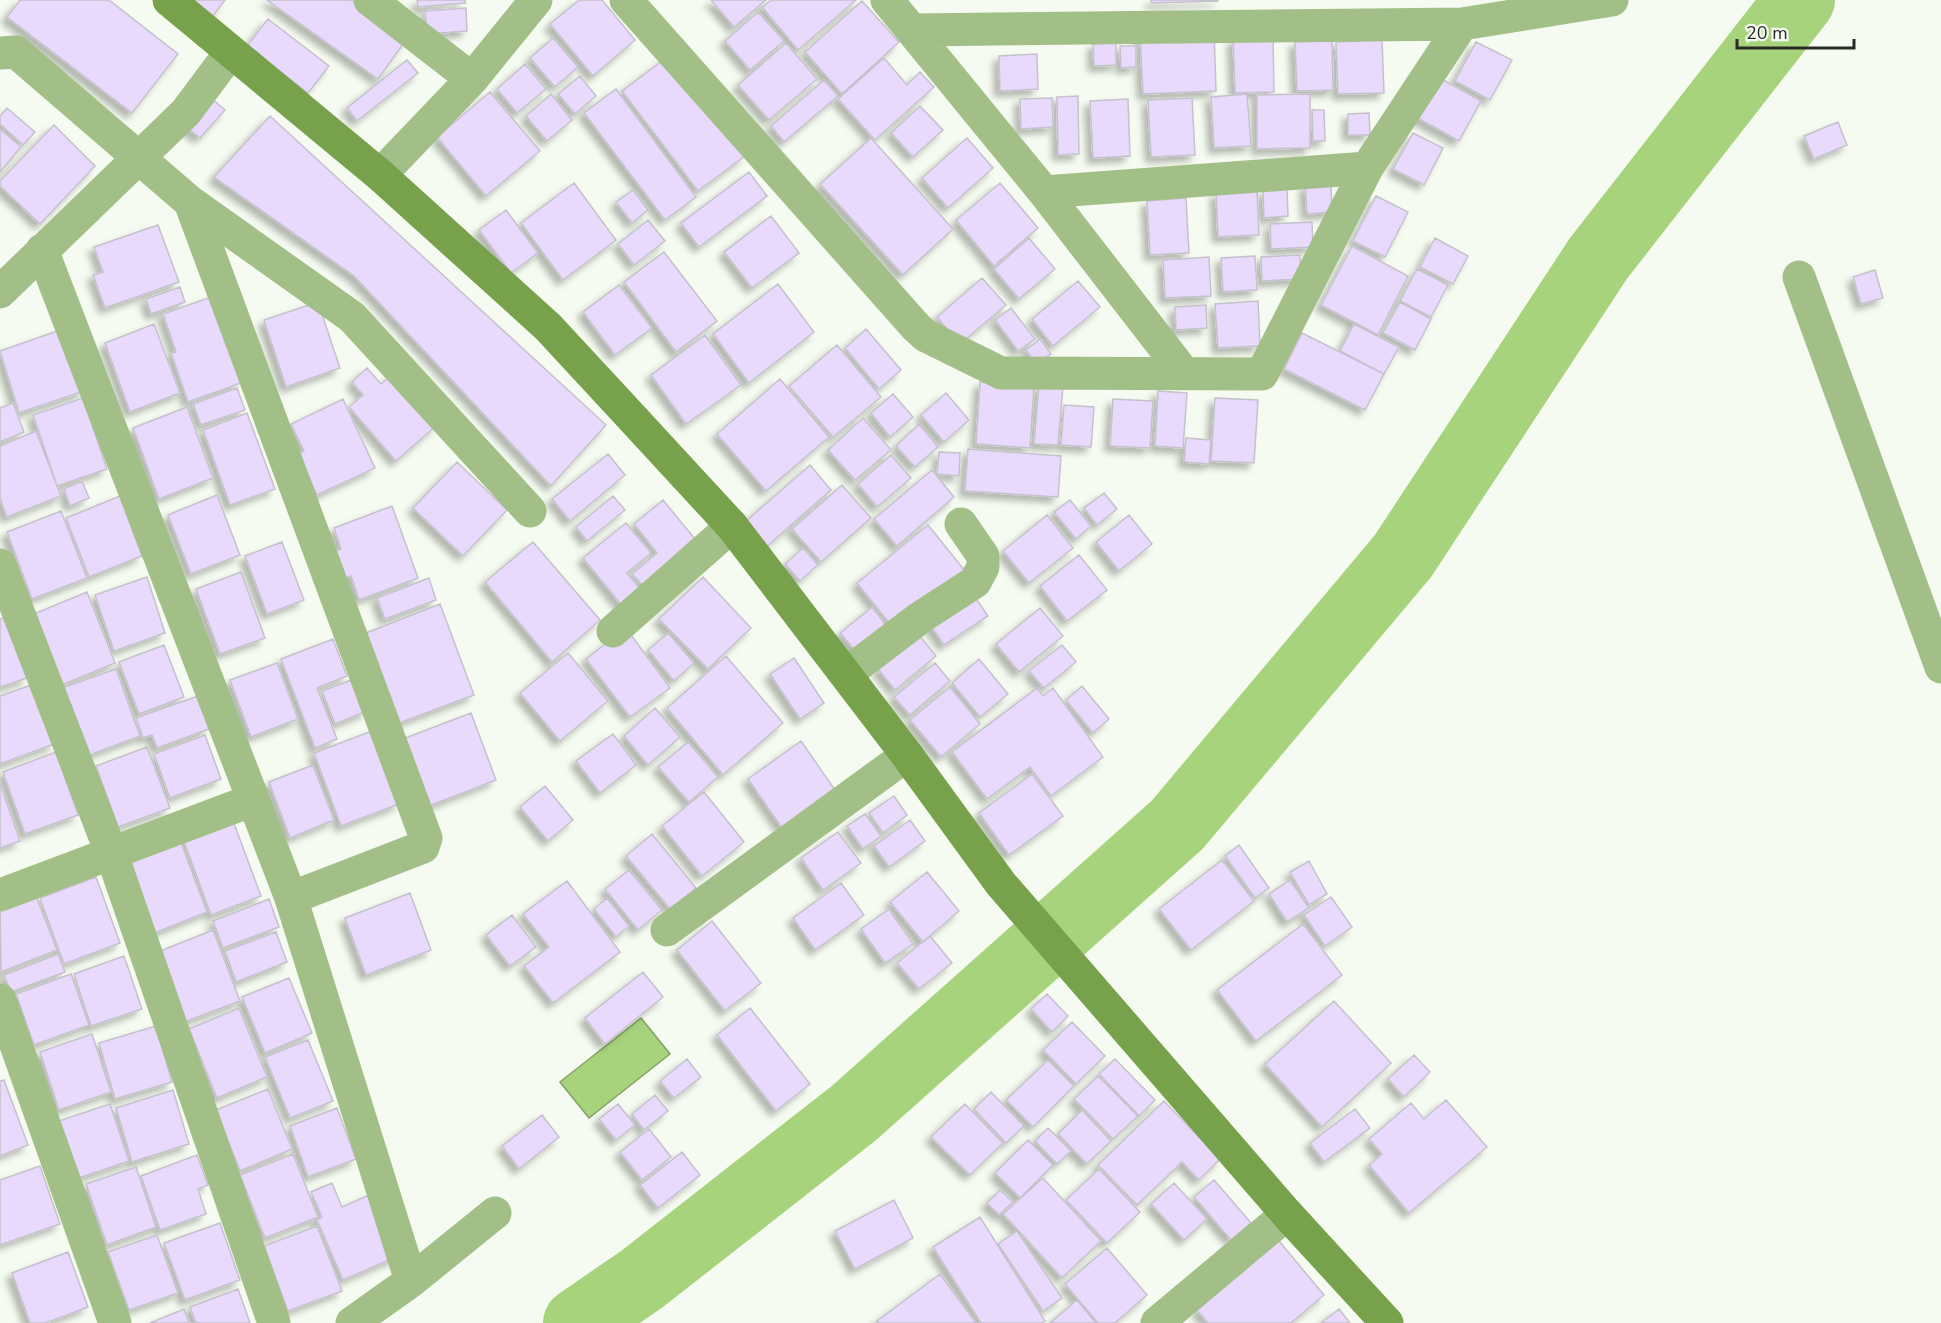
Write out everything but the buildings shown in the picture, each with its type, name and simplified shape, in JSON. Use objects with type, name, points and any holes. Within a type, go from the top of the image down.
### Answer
[{"type":"main road","points":[[169,0],[230,53],[380,175],[548,327],[732,526],[907,755],[1001,884],[1072,963],[1287,1214],[1387,1323]]},
{"type":"street","points":[[369,0],[472,79]]},
{"type":"street","points":[[380,175],[472,79],[536,0]]},
{"type":"street","points":[[626,0],[926,336],[1001,373],[1262,374],[1367,168],[1462,24]]},
{"type":"street","points":[[886,0],[1044,192],[1184,373]]},
{"type":"street","points":[[912,30],[1462,24],[1612,0]]},
{"type":"street","points":[[0,292],[186,111],[230,53]]},
{"type":"street","points":[[6,58],[138,157],[190,202],[352,317],[530,511]]},
{"type":"street","points":[[1044,192],[1367,168]]},
{"type":"street","points":[[190,202],[426,838],[423,847],[291,898]]},
{"type":"street","points":[[42,250],[291,898],[411,1281]]},
{"type":"street","points":[[1799,277],[1941,667]]},
{"type":"street","points":[[846,674],[921,617],[975,582],[983,567],[983,556],[962,524]]},
{"type":"street","points":[[613,631],[732,526]]},
{"type":"street","points":[[0,566],[112,855],[274,1323]]},
{"type":"street","points":[[666,930],[907,755]]},
{"type":"street","points":[[0,895],[112,855],[253,800]]},
{"type":"street","points":[[0,1000],[115,1323]]},
{"type":"street","points":[[352,1323],[411,1281],[495,1213]]},
{"type":"street","points":[[1157,1323],[1287,1214]]},
{"type":"shaded area","points":[[641,1018],[670,1054],[589,1118],[560,1082]]},
{"type":"waterway","points":[[578,1323],[642,1279],[854,1113],[1177,825],[1403,556],[1598,259],[1800,0]]}]
